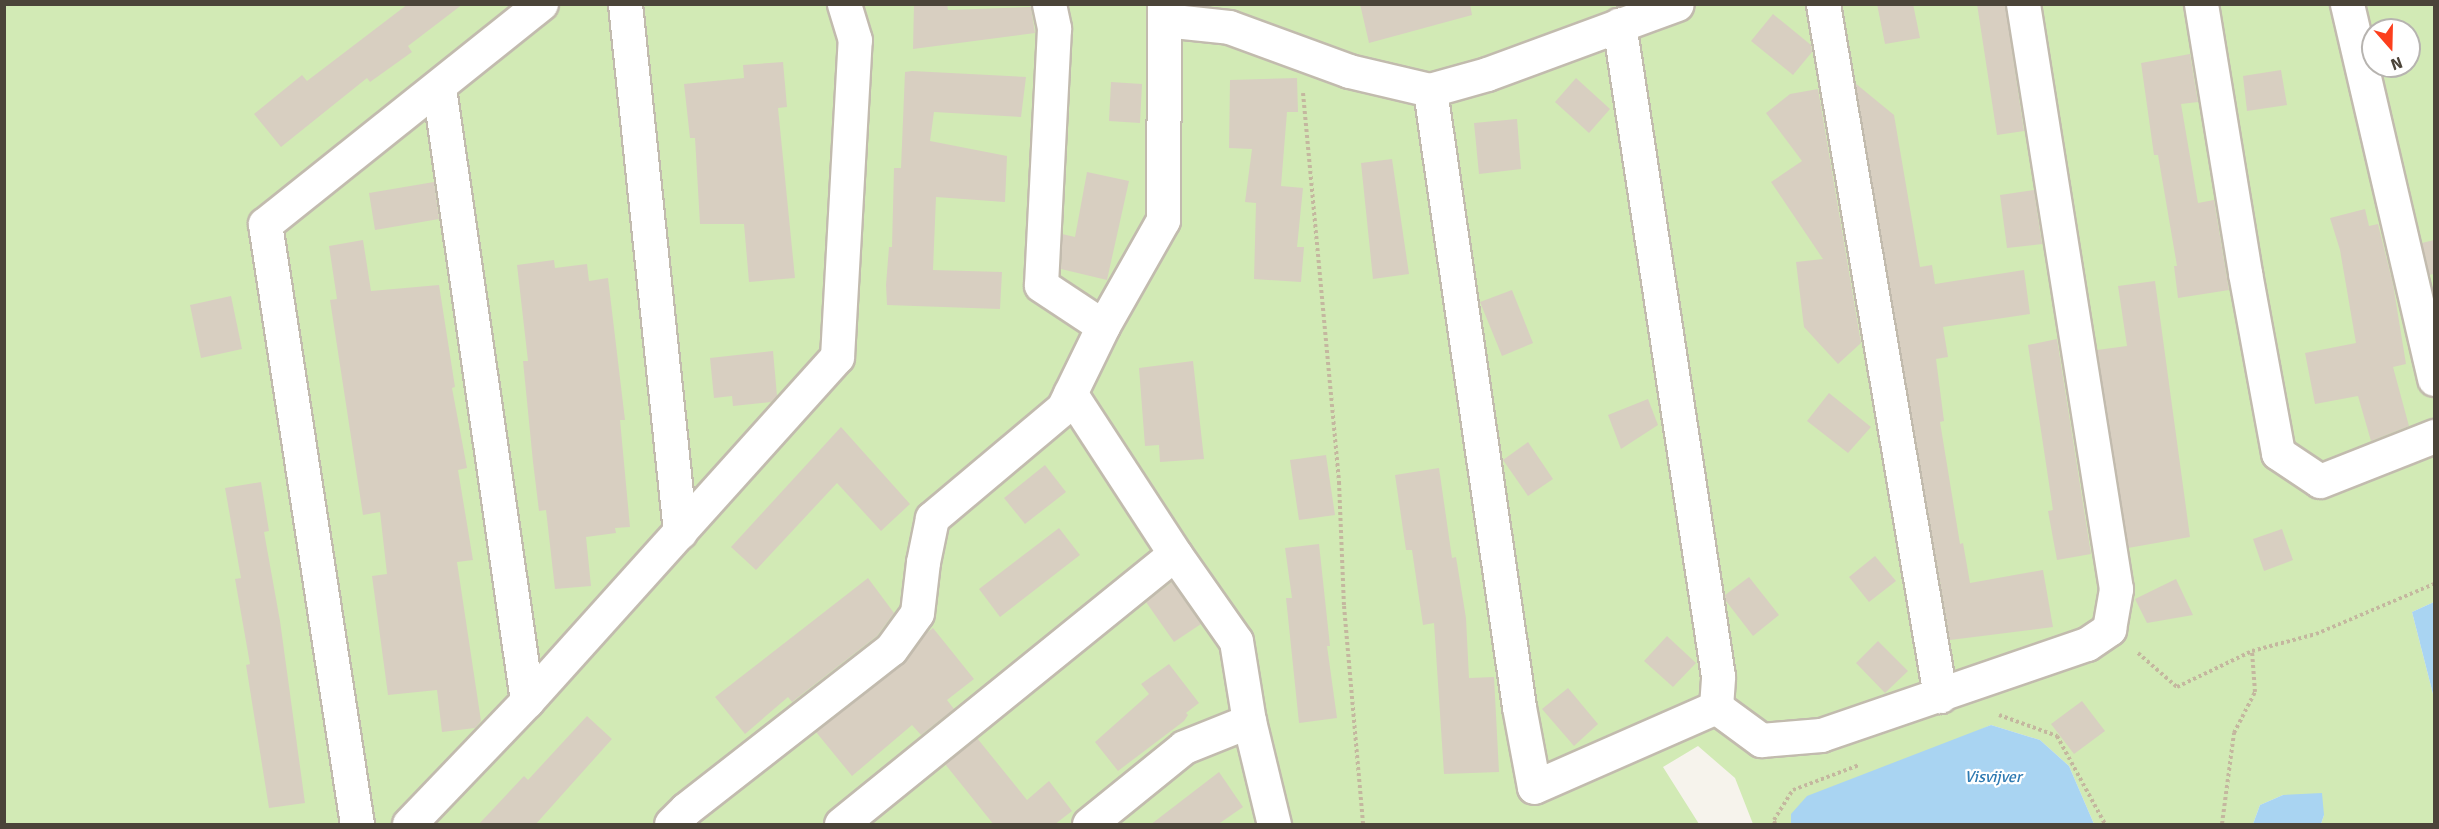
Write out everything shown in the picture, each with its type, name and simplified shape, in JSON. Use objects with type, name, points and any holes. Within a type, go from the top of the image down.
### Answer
[{"type":"lane","points":[[357,825],[265,224],[439,88],[541,4]]},
{"type":"lane","points":[[625,4],[680,532]]},
{"type":"lane","points":[[409,825],[527,701],[837,357],[855,40],[844,4]]},
{"type":"lane","points":[[1049,4],[1054,28],[1041,285],[1103,326]]},
{"type":"lane","points":[[671,825],[686,809],[891,648],[917,613],[923,562],[932,518],[1063,408],[1103,326],[1163,220],[1164,12],[1229,27],[1349,71],[1430,90],[1487,74],[1677,4]]},
{"type":"lane","points":[[1823,4],[1940,696]]},
{"type":"lane","points":[[1716,707],[1761,740],[1821,735],[2087,644],[2109,629],[2116,589],[2023,4]]},
{"type":"lane","points":[[2201,4],[2245,273],[2278,453],[2320,481],[2434,436]]},
{"type":"lane","points":[[2347,4],[2434,379]]},
{"type":"lane","points":[[1619,24],[1718,676],[1716,707]]},
{"type":"lane","points":[[439,88],[527,701]]},
{"type":"lane","points":[[1430,90],[1518,695],[1534,787],[1716,707]]},
{"type":"lane","points":[[1070,393],[1236,641],[1249,721],[1274,825]]},
{"type":"lane","points":[[841,825],[1176,554]]},
{"type":"lane","points":[[1089,825],[1184,747],[1249,721]]},
{"type":"path","points":[[1305,56],[1300,69],[1320,260],[1339,482],[1344,606],[1363,825]]},
{"type":"path","points":[[2109,629],[2177,687],[2252,651],[2316,634],[2434,584]]},
{"type":"path","points":[[2222,825],[2234,733],[2255,692],[2252,651]]},
{"type":"path","points":[[1990,678],[1986,710],[2057,736],[2105,825]]},
{"type":"path","points":[[1775,825],[1774,820],[1793,790],[1862,764]]},
{"type":"green space","points":[[4,5],[2434,5],[2434,602],[2412,612],[2434,698],[2434,824],[2321,824],[2324,815],[2283,795],[2260,805],[2253,824],[2094,824],[2069,766],[2040,740],[1991,725],[1792,814],[1791,824],[1753,824],[1735,778],[1698,746],[1663,767],[1699,824],[5,824]]},
{"type":"water","points":[[2434,602],[2434,698],[2412,612]]},
{"type":"water","name":"Visvijver","points":[[1991,725],[2040,740],[2069,766],[2094,824],[1791,824],[1791,814],[1807,796]]},
{"type":"water","points":[[2322,793],[2324,815],[2321,824],[2253,824],[2260,805],[2283,795]]},
{"type":"building","points":[[408,4],[463,4],[408,46],[412,52],[370,82],[367,78],[281,147],[254,114],[302,75],[307,81]]},
{"type":"building","points":[[914,4],[947,4],[948,10],[1031,7],[1035,33],[913,49]]},
{"type":"building","points":[[1360,4],[1470,4],[1472,15],[1369,43]]},
{"type":"building","points":[[1877,4],[1913,4],[1920,38],[1885,44]]},
{"type":"building","points":[[1977,4],[2005,4],[2024,131],[1997,135]]},
{"type":"building","points":[[1773,14],[1811,45],[1812,52],[1793,75],[1751,41]]},
{"type":"building","points":[[2190,54],[2198,102],[2181,104],[2198,203],[2214,200],[2229,290],[2178,298],[2174,266],[2177,266],[2158,155],[2154,155],[2141,63]]},
{"type":"building","points":[[783,62],[787,107],[778,108],[795,278],[749,282],[744,224],[700,224],[695,138],[690,138],[684,84],[744,78],[743,65]]},
{"type":"building","points":[[2281,70],[2287,105],[2247,111],[2243,76]]},
{"type":"building","points":[[905,72],[1026,77],[1021,117],[934,112],[930,141],[1007,156],[1005,202],[936,197],[933,270],[1002,272],[1000,309],[887,305],[889,247],[892,247],[894,168],[901,168]]},
{"type":"building","points":[[1297,78],[1298,112],[1287,112],[1281,186],[1303,188],[1297,247],[1304,247],[1301,282],[1254,279],[1256,203],[1245,202],[1252,149],[1229,148],[1230,80]]},
{"type":"building","points":[[1576,78],[1610,109],[1589,133],[1555,102]]},
{"type":"building","points":[[1111,82],[1142,84],[1140,123],[1109,121]]},
{"type":"building","points":[[1855,83],[1894,115],[1920,267],[1932,265],[1935,284],[2024,270],[2030,314],[1943,327],[1948,357],[1936,359],[1944,421],[1940,422],[1960,544],[1963,543],[1970,583],[2043,570],[2053,627],[1950,640]]},
{"type":"building","points":[[1818,89],[1861,343],[1838,364],[1804,327],[1796,262],[1823,259],[1771,182],[1802,161],[1766,113],[1790,94]]},
{"type":"building","points":[[1517,119],[1521,169],[1479,174],[1474,123]]},
{"type":"building","points":[[1392,159],[1409,274],[1373,279],[1361,163]]},
{"type":"building","points":[[1087,172],[1129,181],[1107,280],[1061,269],[1062,234],[1075,237]]},
{"type":"building","points":[[434,182],[439,219],[375,230],[369,193]]},
{"type":"building","points":[[2034,190],[2042,244],[2007,248],[2000,195]]},
{"type":"building","points":[[2365,209],[2369,226],[2378,224],[2393,284],[2406,364],[2393,367],[2409,426],[2371,441],[2358,396],[2315,404],[2305,353],[2356,343],[2340,250],[2330,218]]},
{"type":"building","points":[[363,240],[371,291],[439,285],[455,387],[452,388],[467,468],[458,470],[473,560],[457,562],[481,721],[475,728],[442,732],[437,690],[388,695],[372,576],[387,574],[380,512],[363,515],[330,300],[337,299],[329,246]]},
{"type":"building","points":[[2434,240],[2434,274],[2429,275],[2422,243]]},
{"type":"building","points":[[554,260],[555,268],[587,264],[589,281],[608,278],[625,420],[620,420],[630,527],[615,528],[616,533],[586,537],[591,586],[555,589],[546,510],[539,511],[533,462],[523,361],[528,361],[517,265]]},
{"type":"building","points":[[2155,281],[2190,537],[2128,548],[2097,350],[2127,346],[2118,286]]},
{"type":"building","points":[[1512,290],[1533,343],[1502,356],[1480,302]]},
{"type":"building","points":[[231,296],[242,349],[201,358],[190,305]]},
{"type":"building","points":[[2057,339],[2091,554],[2057,560],[2048,511],[2053,510],[2028,345]]},
{"type":"building","points":[[773,351],[777,396],[771,402],[733,406],[732,396],[714,398],[710,358]]},
{"type":"building","points":[[1193,361],[1204,459],[1160,462],[1159,445],[1145,446],[1139,368]]},
{"type":"building","points":[[1829,393],[1871,427],[1848,453],[1807,421]]},
{"type":"building","points":[[1648,399],[1658,425],[1621,449],[1608,415]]},
{"type":"building","points":[[841,427],[910,504],[881,531],[837,483],[756,570],[731,547]]},
{"type":"building","points":[[1528,442],[1553,479],[1528,496],[1503,460]]},
{"type":"building","points":[[1326,455],[1335,515],[1299,520],[1290,460]]},
{"type":"building","points":[[1045,465],[1066,492],[1025,524],[1004,498]]},
{"type":"building","points":[[1439,468],[1452,558],[1456,557],[1466,618],[1469,678],[1494,677],[1499,772],[1444,774],[1434,623],[1423,625],[1412,550],[1406,550],[1395,475]]},
{"type":"building","points":[[261,482],[269,531],[264,532],[280,621],[305,803],[269,808],[246,665],[250,664],[235,579],[241,578],[225,488]]},
{"type":"building","points":[[1059,528],[1080,555],[1000,617],[979,589]]},
{"type":"building","points":[[2282,529],[2293,560],[2264,571],[2253,539]]},
{"type":"building","points":[[1319,544],[1330,646],[1327,646],[1337,718],[1299,723],[1286,598],[1292,598],[1285,548]]},
{"type":"building","points":[[1875,556],[1896,581],[1869,602],[1849,577]]},
{"type":"building","points":[[1749,577],[1779,615],[1753,636],[1726,601],[1725,595]]},
{"type":"building","points":[[868,578],[894,613],[877,636],[792,702],[788,697],[745,734],[715,697]]},
{"type":"building","points":[[2176,579],[2193,615],[2147,623],[2135,599]]},
{"type":"building","points":[[1172,582],[1201,624],[1174,642],[1146,602]]},
{"type":"building","points":[[933,628],[974,679],[947,700],[954,709],[921,735],[912,725],[852,776],[816,732],[903,664],[924,635]]},
{"type":"building","points":[[1667,636],[1696,663],[1673,687],[1644,661]]},
{"type":"building","points":[[1878,641],[1908,671],[1885,693],[1856,663]]},
{"type":"building","points":[[1169,664],[1199,703],[1186,713],[1188,715],[1184,721],[1118,771],[1095,742],[1149,694],[1141,684]]},
{"type":"building","points":[[1568,688],[1598,724],[1574,746],[1542,709]]},
{"type":"building","points":[[2082,701],[2105,731],[2074,754],[2051,724]]},
{"type":"building","points":[[587,716],[612,739],[535,825],[478,825],[524,776],[528,780]]},
{"type":"building","points":[[977,738],[1027,800],[1049,781],[1072,811],[1054,825],[994,825],[945,764]]},
{"type":"building","points":[[1219,772],[1243,807],[1217,825],[1150,825]]}]
